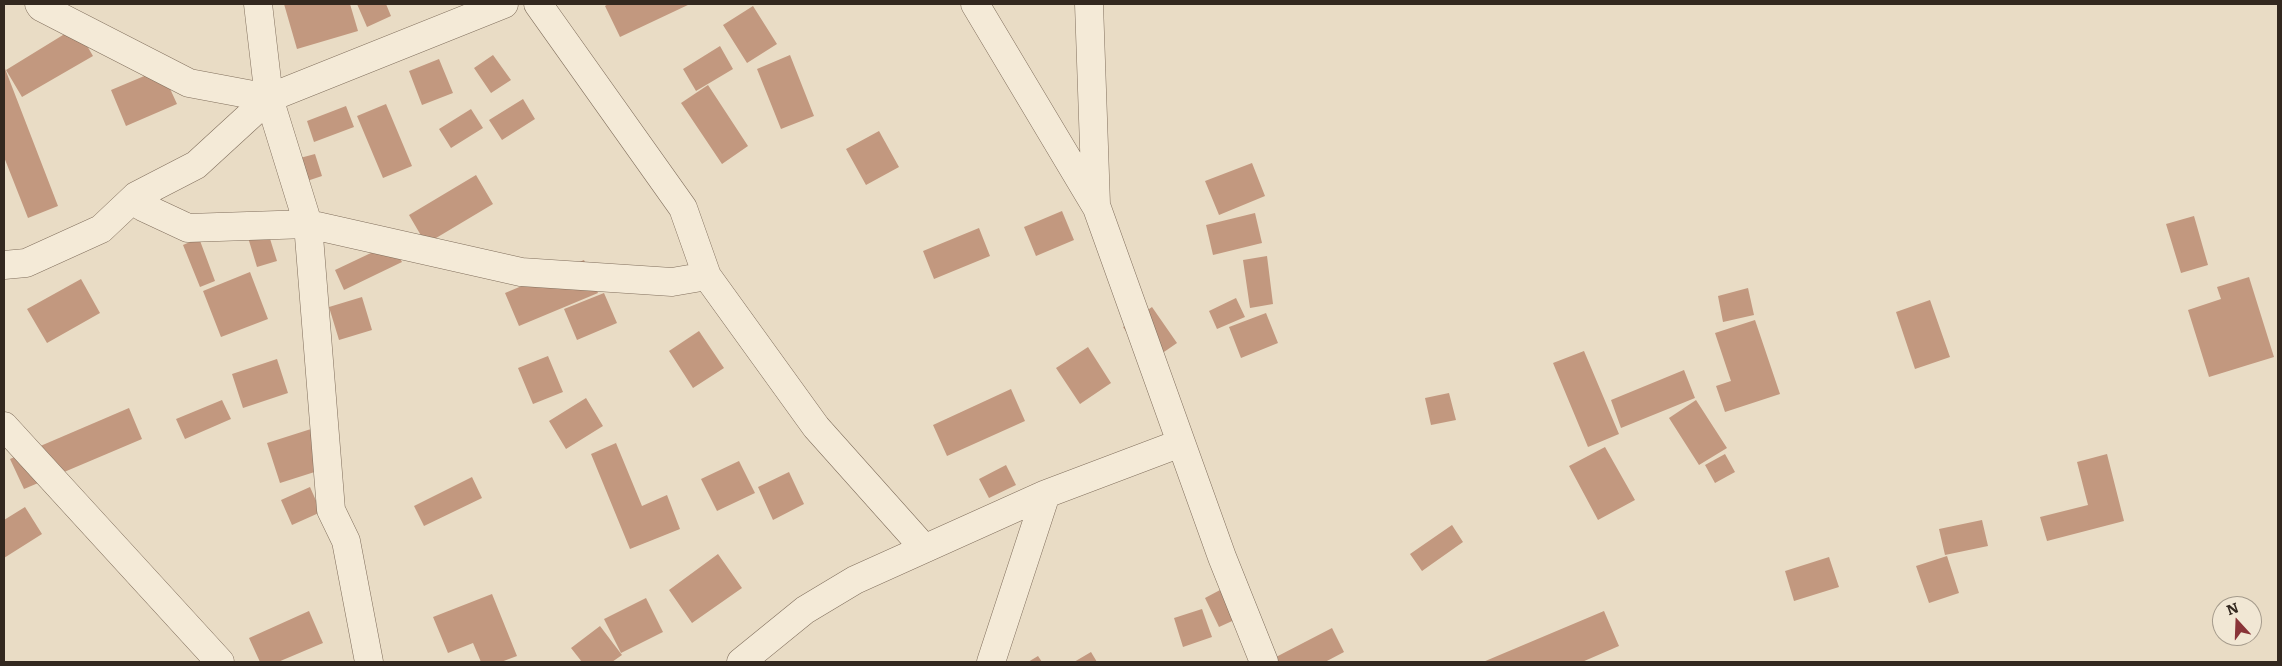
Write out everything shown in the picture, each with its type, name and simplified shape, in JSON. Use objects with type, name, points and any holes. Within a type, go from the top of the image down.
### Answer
[{"type":"street","points":[[39,4],[40,7],[189,84],[269,98]]},
{"type":"street","points":[[258,4],[269,98],[308,224],[331,510],[346,541],[369,662]]},
{"type":"street","points":[[4,265],[26,263],[101,229],[136,196],[196,164],[269,98],[504,4]]},
{"type":"street","points":[[538,4],[683,208],[707,276],[816,427],[924,548]]},
{"type":"street","points":[[975,4],[1096,208],[1181,443],[1264,662]]},
{"type":"street","points":[[1089,4],[1096,208]]},
{"type":"street","points":[[136,196],[144,207],[188,228],[308,224],[521,272],[672,282],[707,276]]},
{"type":"street","points":[[4,426],[220,662]]},
{"type":"street","points":[[741,662],[805,610],[855,580],[1046,494],[1181,443]]},
{"type":"street","points":[[991,662],[1046,494]]},
{"type":"building","points":[[284,4],[350,4],[358,31],[297,49]]},
{"type":"building","points":[[357,4],[386,4],[391,16],[367,27]]},
{"type":"building","points":[[608,4],[690,4],[620,37],[605,6]]},
{"type":"building","points":[[753,6],[777,44],[747,63],[723,25]]},
{"type":"building","points":[[76,27],[93,56],[22,97],[6,70]]},
{"type":"building","points":[[720,46],[733,69],[696,91],[683,69]]},
{"type":"building","points":[[493,55],[511,80],[491,93],[474,68]]},
{"type":"building","points":[[790,55],[814,116],[781,129],[757,69]]},
{"type":"building","points":[[439,59],[453,93],[422,105],[409,71]]},
{"type":"building","points":[[4,66],[58,206],[28,218],[4,157]]},
{"type":"building","points":[[161,69],[177,104],[126,126],[111,90]]},
{"type":"building","points":[[708,85],[748,146],[722,164],[681,103]]},
{"type":"building","points":[[523,99],[535,119],[502,140],[489,120]]},
{"type":"building","points":[[386,104],[412,166],[383,178],[357,116]]},
{"type":"building","points":[[346,106],[354,127],[314,142],[307,121]]},
{"type":"building","points":[[471,109],[483,128],[451,148],[439,129]]},
{"type":"building","points":[[879,131],[899,167],[866,185],[846,149]]},
{"type":"building","points":[[315,154],[322,176],[307,181],[300,158]]},
{"type":"building","points":[[1252,163],[1265,196],[1219,215],[1205,181]]},
{"type":"building","points":[[476,175],[493,204],[426,244],[409,215]]},
{"type":"building","points":[[1062,211],[1074,240],[1036,256],[1024,227]]},
{"type":"building","points":[[1255,213],[1262,243],[1213,255],[1206,225]]},
{"type":"building","points":[[2194,216],[2208,265],[2181,273],[2166,224]]},
{"type":"building","points":[[266,226],[277,261],[257,267],[246,231]]},
{"type":"building","points":[[979,228],[990,256],[934,279],[923,251]]},
{"type":"building","points":[[199,238],[215,281],[200,287],[183,245]]},
{"type":"building","points":[[392,243],[402,262],[344,290],[335,270]]},
{"type":"building","points":[[1267,256],[1273,304],[1250,308],[1243,260]]},
{"type":"building","points":[[584,260],[598,293],[519,326],[505,293]]},
{"type":"building","points":[[250,272],[268,319],[221,337],[203,291]]},
{"type":"building","points":[[2249,277],[2274,357],[2209,377],[2188,310],[2221,299],[2217,287]]},
{"type":"building","points":[[81,279],[100,313],[47,343],[27,309]]},
{"type":"building","points":[[1748,288],[1754,315],[1723,322],[1718,296]]},
{"type":"building","points":[[604,293],[617,323],[577,340],[564,309]]},
{"type":"building","points":[[362,297],[372,330],[339,340],[329,307]]},
{"type":"building","points":[[1236,298],[1245,317],[1217,329],[1209,311]]},
{"type":"building","points":[[1930,300],[1950,357],[1915,369],[1896,312]]},
{"type":"building","points":[[1152,307],[1177,343],[1148,363],[1123,327]]},
{"type":"building","points":[[1266,313],[1278,343],[1241,358],[1229,327]]},
{"type":"building","points":[[1755,320],[1780,394],[1725,412],[1716,386],[1731,381],[1715,333]]},
{"type":"building","points":[[699,331],[724,368],[693,388],[669,351]]},
{"type":"building","points":[[1088,347],[1111,383],[1080,404],[1056,368]]},
{"type":"building","points":[[1584,351],[1619,434],[1588,447],[1553,363]]},
{"type":"building","points":[[548,356],[563,392],[533,404],[518,368]]},
{"type":"building","points":[[277,359],[288,393],[243,408],[232,374]]},
{"type":"building","points":[[1684,370],[1695,398],[1621,428],[1611,400]]},
{"type":"building","points":[[1011,389],[1025,421],[947,456],[933,425]]},
{"type":"building","points":[[1449,393],[1456,420],[1431,425],[1425,398]]},
{"type":"building","points":[[586,398],[603,426],[566,449],[549,421]]},
{"type":"building","points":[[222,400],[231,419],[185,439],[176,419]]},
{"type":"building","points":[[1696,400],[1727,448],[1699,465],[1669,418]]},
{"type":"building","points":[[129,408],[142,439],[24,489],[10,459]]},
{"type":"building","points":[[311,429],[324,469],[280,483],[267,443]]},
{"type":"building","points":[[616,443],[642,506],[667,495],[680,529],[630,549],[591,454]]},
{"type":"building","points":[[1605,447],[1635,500],[1598,520],[1569,466]]},
{"type":"building","points":[[1725,454],[1735,472],[1715,483],[1705,465]]},
{"type":"building","points":[[2107,454],[2124,521],[2047,541],[2040,517],[2088,505],[2077,462]]},
{"type":"building","points":[[739,461],[755,493],[717,511],[701,479]]},
{"type":"building","points":[[1006,465],[1016,485],[989,498],[979,479]]},
{"type":"building","points":[[789,472],[804,504],[773,520],[758,487]]},
{"type":"building","points":[[472,477],[482,498],[424,526],[414,506]]},
{"type":"building","points":[[310,487],[321,512],[292,525],[281,500]]},
{"type":"building","points":[[25,507],[42,534],[4,558],[4,520]]},
{"type":"building","points":[[1982,520],[1988,546],[1945,555],[1939,529]]},
{"type":"building","points":[[1452,525],[1463,542],[1422,571],[1410,554]]},
{"type":"building","points":[[718,554],[742,588],[692,623],[669,590]]},
{"type":"building","points":[[1947,556],[1959,593],[1929,603],[1916,566]]},
{"type":"building","points":[[1829,557],[1839,587],[1794,601],[1785,571]]},
{"type":"building","points":[[1237,581],[1252,612],[1219,627],[1205,598]]},
{"type":"building","points":[[492,594],[517,656],[501,662],[481,662],[473,643],[448,653],[433,617]]},
{"type":"building","points":[[646,598],[663,632],[621,653],[604,619]]},
{"type":"building","points":[[1202,609],[1212,637],[1183,647],[1174,618]]},
{"type":"building","points":[[309,611],[323,643],[278,662],[260,662],[249,638]]},
{"type":"building","points":[[1604,611],[1619,646],[1582,662],[1483,662]]},
{"type":"building","points":[[600,626],[622,655],[612,662],[582,662],[571,648]]},
{"type":"building","points":[[1332,628],[1344,652],[1325,662],[1278,662],[1276,657]]},
{"type":"building","points":[[1091,652],[1097,662],[1074,662]]},
{"type":"building","points":[[1038,656],[1042,662],[1028,662]]}]
